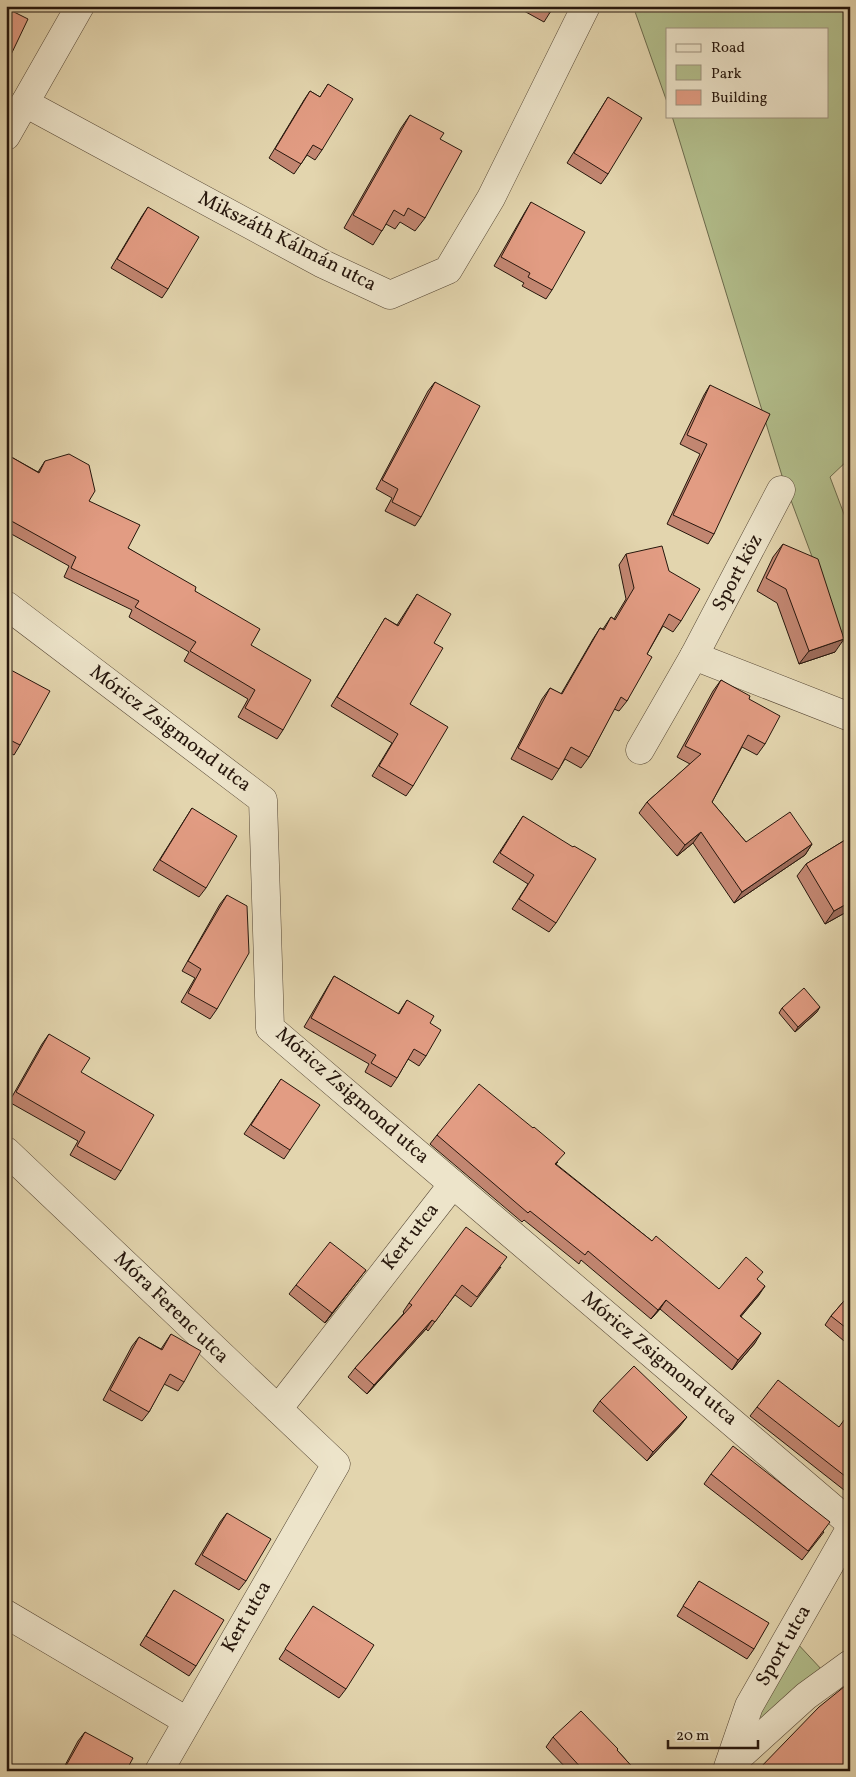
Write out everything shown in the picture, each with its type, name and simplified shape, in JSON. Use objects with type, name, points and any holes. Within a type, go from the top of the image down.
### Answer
[{"type":"street","points":[[6,136],[80,6]]},
{"type":"street","name":"Mikszáth Kálmán utca","points":[[25,103],[321,262],[390,295],[448,270],[492,198],[586,6]]},
{"type":"street","name":"Sport köz","points":[[640,750],[694,656],[781,490]]},
{"type":"street","name":"Móricz Zsigmond utca","points":[[6,604],[263,800],[270,1028],[850,1522]]},
{"type":"street","points":[[694,656],[850,717]]},
{"type":"street","name":"Móra Ferenc utca","points":[[6,1151],[336,1464]]},
{"type":"street","name":"Kert utca","points":[[278,1409],[453,1184]]},
{"type":"street","name":"Kert utca","points":[[159,1771],[336,1464]]},
{"type":"street","name":"Sport utca","points":[[727,1769],[749,1706],[850,1529]]},
{"type":"street","points":[[6,1614],[187,1721]]},
{"type":"street","points":[[727,1769],[806,1696],[850,1664]]},
{"type":"green space","points":[[633,6],[850,6],[850,458],[830,477],[850,530],[850,658],[783,479],[673,118],[828,118],[828,28],[666,28],[666,99]]},
{"type":"green space","points":[[795,1641],[823,1671],[743,1743]]},
{"type":"building","points":[[539,6],[554,6],[550,13]]},
{"type":"building","points":[[6,8],[28,19],[7,63],[6,63]]},
{"type":"building","points":[[328,84],[353,99],[322,150],[313,145],[301,164],[275,149],[310,91],[320,97]]},
{"type":"building","points":[[608,97],[642,118],[608,174],[574,153]]},
{"type":"building","points":[[410,115],[444,133],[440,139],[462,151],[425,218],[408,208],[404,216],[394,210],[382,231],[353,215]]},
{"type":"building","points":[[531,202],[585,232],[552,290],[528,277],[530,273],[501,257]]},
{"type":"building","points":[[148,207],[199,237],[168,289],[117,259]]},
{"type":"building","points":[[435,382],[480,406],[421,517],[392,502],[398,489],[382,480]]},
{"type":"building","points":[[710,385],[770,414],[714,534],[673,515],[707,444],[687,435]]},
{"type":"building","points":[[6,454],[39,473],[45,461],[69,454],[89,465],[95,491],[89,501],[140,525],[128,548],[196,587],[195,591],[260,629],[251,645],[311,680],[283,730],[245,708],[255,690],[190,651],[196,642],[135,607],[139,601],[71,568],[76,557],[6,518]]},
{"type":"building","points":[[783,544],[818,559],[844,639],[809,651],[786,589],[766,578]]},
{"type":"building","points":[[662,546],[669,571],[700,589],[681,621],[669,614],[647,654],[652,657],[627,701],[621,697],[589,757],[571,747],[559,769],[518,748],[550,688],[562,694],[600,628],[604,630],[611,617],[615,620],[634,588],[626,554]]},
{"type":"building","points":[[417,594],[451,614],[434,643],[443,648],[410,704],[448,727],[413,786],[379,766],[398,734],[337,697],[385,618],[398,626]]},
{"type":"building","points":[[9,669],[50,691],[20,745],[6,738],[6,673]]},
{"type":"building","points":[[721,680],[750,696],[749,699],[780,716],[765,744],[748,735],[712,802],[746,842],[790,812],[812,844],[742,892],[701,832],[685,845],[647,802],[701,754],[685,746]]},
{"type":"building","points":[[192,808],[237,836],[206,888],[160,860]]},
{"type":"building","points":[[523,816],[596,859],[556,923],[519,899],[534,875],[500,853]]},
{"type":"building","points":[[850,837],[850,902],[834,911],[806,864]]},
{"type":"building","points":[[227,895],[247,906],[249,953],[217,1009],[188,993],[201,969],[188,961]]},
{"type":"building","points":[[334,976],[399,1014],[407,1000],[434,1016],[430,1023],[441,1030],[426,1056],[414,1049],[397,1078],[371,1063],[376,1055],[311,1018]]},
{"type":"building","points":[[804,988],[820,1007],[798,1027],[782,1008]]},
{"type":"building","points":[[49,1034],[90,1058],[81,1072],[154,1115],[121,1171],[77,1146],[85,1132],[16,1092]]},
{"type":"building","points":[[281,1079],[320,1105],[290,1150],[251,1125]]},
{"type":"building","points":[[479,1084],[565,1153],[555,1164],[652,1241],[656,1236],[719,1289],[746,1257],[763,1272],[757,1279],[765,1286],[740,1316],[761,1333],[738,1360],[666,1300],[658,1310],[588,1251],[585,1255],[530,1211],[528,1213],[437,1135]]},
{"type":"building","points":[[466,1227],[507,1257],[477,1297],[462,1285],[435,1322],[432,1320],[374,1385],[355,1368],[412,1305],[409,1303]]},
{"type":"building","points":[[330,1242],[366,1270],[332,1313],[296,1285]]},
{"type":"building","points":[[850,1294],[850,1331],[831,1316]]},
{"type":"building","points":[[171,1334],[201,1351],[184,1382],[170,1374],[149,1412],[110,1390],[139,1337],[162,1350]]},
{"type":"building","points":[[634,1366],[687,1417],[653,1452],[600,1401]]},
{"type":"building","points":[[778,1380],[839,1427],[847,1416],[850,1418],[850,1480],[757,1407]]},
{"type":"building","points":[[733,1446],[830,1522],[808,1551],[711,1474]]},
{"type":"building","points":[[227,1513],[271,1539],[246,1581],[202,1555]]},
{"type":"building","points":[[699,1581],[769,1623],[754,1649],[683,1606]]},
{"type":"building","points":[[174,1590],[224,1620],[196,1666],[146,1636]]},
{"type":"building","points":[[313,1606],[374,1645],[346,1689],[285,1649]]},
{"type":"building","points":[[850,1682],[850,1771],[757,1771],[819,1707]]},
{"type":"building","points":[[581,1711],[618,1749],[636,1771],[584,1771],[553,1737]]},
{"type":"building","points":[[85,1732],[133,1758],[126,1771],[63,1771]]},
{"type":"building","points":[[214,1767],[221,1771],[212,1771]]}]
